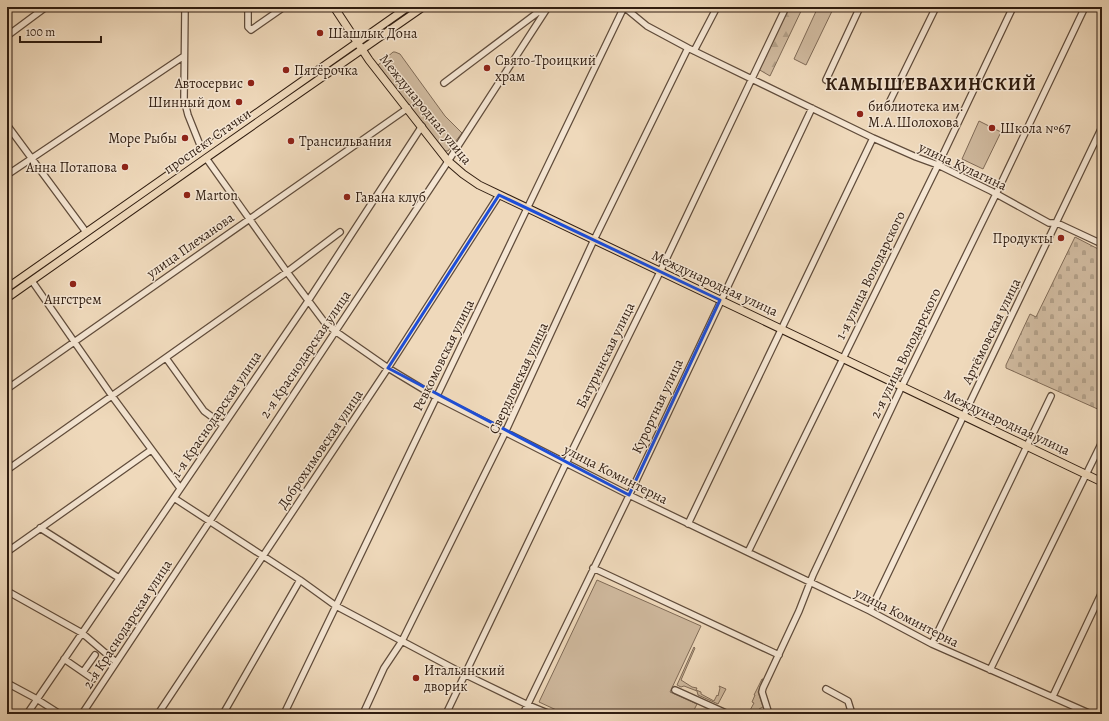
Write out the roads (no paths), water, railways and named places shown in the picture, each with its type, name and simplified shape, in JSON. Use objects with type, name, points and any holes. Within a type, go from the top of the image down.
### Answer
[{"type":"main road","name":"Международная улица","points":[[334,7],[361,49],[448,161],[479,185],[1102,482]]},
{"type":"main road","name":"проспект Стачки","points":[[7,288],[408,7]]},
{"type":"main road","name":"проспект Стачки","points":[[7,298],[423,7]]},
{"type":"street","points":[[7,36],[46,7]]},
{"type":"street","points":[[185,7],[183,90],[186,108],[202,150]]},
{"type":"street","points":[[248,7],[248,27],[251,30],[284,7]]},
{"type":"street","points":[[444,83],[547,7]]},
{"type":"street","name":"2-я Краснодарская улица","points":[[82,714],[334,331],[466,134],[547,7]]},
{"type":"street","name":"улица Кулагина","points":[[624,7],[647,26],[694,51],[874,138],[938,165],[1049,223],[1057,223],[1102,244]]},
{"type":"street","name":"Ревкомовская улица","points":[[284,714],[526,208],[624,7]]},
{"type":"street","points":[[694,51],[717,7]]},
{"type":"street","name":"Батуринская улица","points":[[446,714],[566,463],[660,272],[786,7]]},
{"type":"street","points":[[826,80],[860,7]]},
{"type":"street","points":[[888,105],[936,7]]},
{"type":"street","name":"1-я улица Володарского","points":[[748,552],[938,165],[1013,7]]},
{"type":"street","name":"2-я улица Володарского","points":[[769,714],[762,692],[816,568],[1085,7]]},
{"type":"street","name":"Свердловская улица","points":[[363,714],[384,668],[402,641],[506,432],[594,240],[688,48]]},
{"type":"street","points":[[7,175],[184,56]]},
{"type":"street","name":"улица Плеханова","points":[[7,390],[249,218],[408,108]]},
{"type":"street","name":"Курортная улица","points":[[523,714],[629,495],[812,108]]},
{"type":"street","points":[[7,125],[86,232]]},
{"type":"street","name":"1-я Краснодарская улица","points":[[27,714],[308,300],[422,126]]},
{"type":"street","name":"Артёмовская улица","points":[[870,611],[1102,127]]},
{"type":"street","points":[[688,524],[781,328],[874,138]]},
{"type":"street","name":"улица Коминтерна","points":[[206,158],[325,323],[334,331],[388,368],[436,397],[629,495],[870,611],[932,644],[1091,714]]},
{"type":"street","name":"Доброхимовская улица","points":[[158,714],[388,368],[499,195]]},
{"type":"street","points":[[7,470],[287,272],[340,232]]},
{"type":"street","points":[[32,281],[112,396],[180,488]]},
{"type":"street","points":[[166,358],[204,411],[223,426]]},
{"type":"street","points":[[932,644],[1050,396]]},
{"type":"street","points":[[990,670],[1102,442]]},
{"type":"street","points":[[7,552],[151,450]]},
{"type":"street","points":[[174,498],[210,520],[336,606],[465,674],[528,705],[550,714]]},
{"type":"street","points":[[40,528],[119,578]]},
{"type":"street","points":[[593,568],[779,655]]},
{"type":"street","points":[[223,714],[300,580]]},
{"type":"street","points":[[7,591],[82,633],[116,662]]},
{"type":"street","points":[[1053,696],[1102,592]]},
{"type":"street","points":[[83,672],[95,655]]},
{"type":"street","points":[[64,659],[93,679]]},
{"type":"street","points":[[7,683],[37,699],[60,714]]},
{"type":"street","points":[[826,689],[848,701],[852,714]]},
{"type":"street","points":[[675,690],[728,714]]},
{"type":"place","name":"Шашлык Дона","points":[[320,33]]},
{"type":"place","name":"Свято-Троицкий храм","points":[[487,68]]},
{"type":"place","name":"Пятёрочка","points":[[286,70]]},
{"type":"place","name":"Автосервис","points":[[251,83]]},
{"type":"place","name":"Шинный дом","points":[[239,102]]},
{"type":"place","name":"библиотека им. М.А.Шолохова","points":[[860,114]]},
{"type":"place","name":"Школа №67","points":[[992,128]]},
{"type":"place","name":"Море Рыбы","points":[[185,138]]},
{"type":"place","name":"Трансильвания","points":[[291,141]]},
{"type":"place","name":"Анна Потапова","points":[[125,167]]},
{"type":"place","name":"Marton","points":[[187,195]]},
{"type":"place","name":"Гавана клуб","points":[[347,197]]},
{"type":"place","name":"Продукты","points":[[1061,238]]},
{"type":"place","name":"Ангстрем","points":[[73,284]]},
{"type":"place","name":"Итальянский дворик","points":[[416,678]]},
{"type":"district","name":"КАМЫШЕВАХИНСКИЙ","points":[[931,84]]}]
